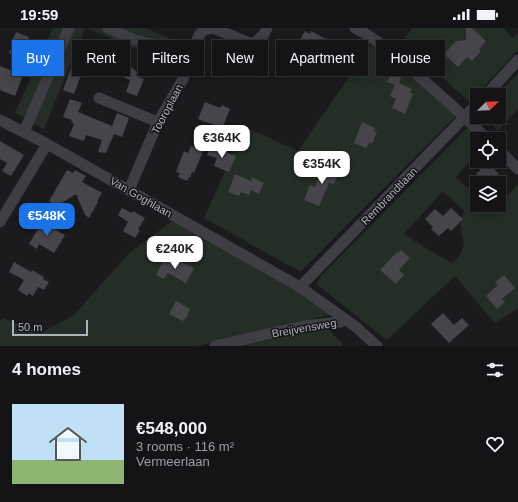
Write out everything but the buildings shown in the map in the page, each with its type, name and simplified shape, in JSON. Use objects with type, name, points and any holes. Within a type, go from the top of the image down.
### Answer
[{"type":"street","points":[[24,132],[69,28]]},
{"type":"street","points":[[108,28],[138,41]]},
{"type":"street","name":"Tooroplaan","points":[[197,40],[204,29],[212,28],[250,43],[255,43],[264,34],[267,28]]},
{"type":"street","points":[[355,28],[365,33],[400,60],[480,132]]},
{"type":"street","points":[[492,88],[518,60]]},
{"type":"street","name":"Tooroplaan","points":[[129,190],[158,122],[184,76]]},
{"type":"street","points":[[99,98],[158,122]]},
{"type":"street","name":"Rembrandtlaan","points":[[300,287],[470,112]]},
{"type":"street","name":"Van Goghlaan","points":[[0,120],[47,144],[300,287],[356,327],[377,346]]},
{"type":"street","points":[[0,222],[47,144]]},
{"type":"street","points":[[506,157],[518,169]]},
{"type":"street","name":"Breijvensweg","points":[[215,346],[304,326],[340,322],[345,320]]},
{"type":"shaded area","points":[[53,28],[85,28],[80,40],[72,40],[72,60],[44,129],[15,113],[32,76],[64,76],[64,40],[48,40]]},
{"type":"shaded area","points":[[87,28],[145,28],[173,40],[138,40],[138,50],[130,47],[130,40],[115,40]]},
{"type":"shaded area","points":[[412,28],[503,28],[513,38],[518,33],[518,50],[483,88],[470,88],[470,102],[441,76],[445,76],[445,40],[404,40]]},
{"type":"shaded area","points":[[373,42],[376,44],[376,76],[414,76],[459,113],[302,270],[299,271],[204,218],[245,127],[298,151],[350,76],[368,76],[368,49]]},
{"type":"shaded area","points":[[518,73],[518,109],[506,122],[506,88],[504,88]]},
{"type":"shaded area","points":[[471,124],[473,124],[481,132],[470,132],[470,162],[456,177],[470,190],[470,212],[506,212],[506,197],[518,184],[518,308],[495,323],[455,276],[387,340],[316,284],[322,275]],"holes":[[[443,191],[464,211],[460,225],[464,245],[460,255],[452,263],[404,234]]]},
{"type":"shaded area","points":[[491,124],[504,124],[498,131]]},
{"type":"shaded area","points":[[175,219],[280,277],[333,314],[198,346],[0,346],[0,321],[3,318],[41,333],[74,315],[130,252]]},
{"type":"shaded area","points":[[325,326],[343,346],[241,346]]}]
